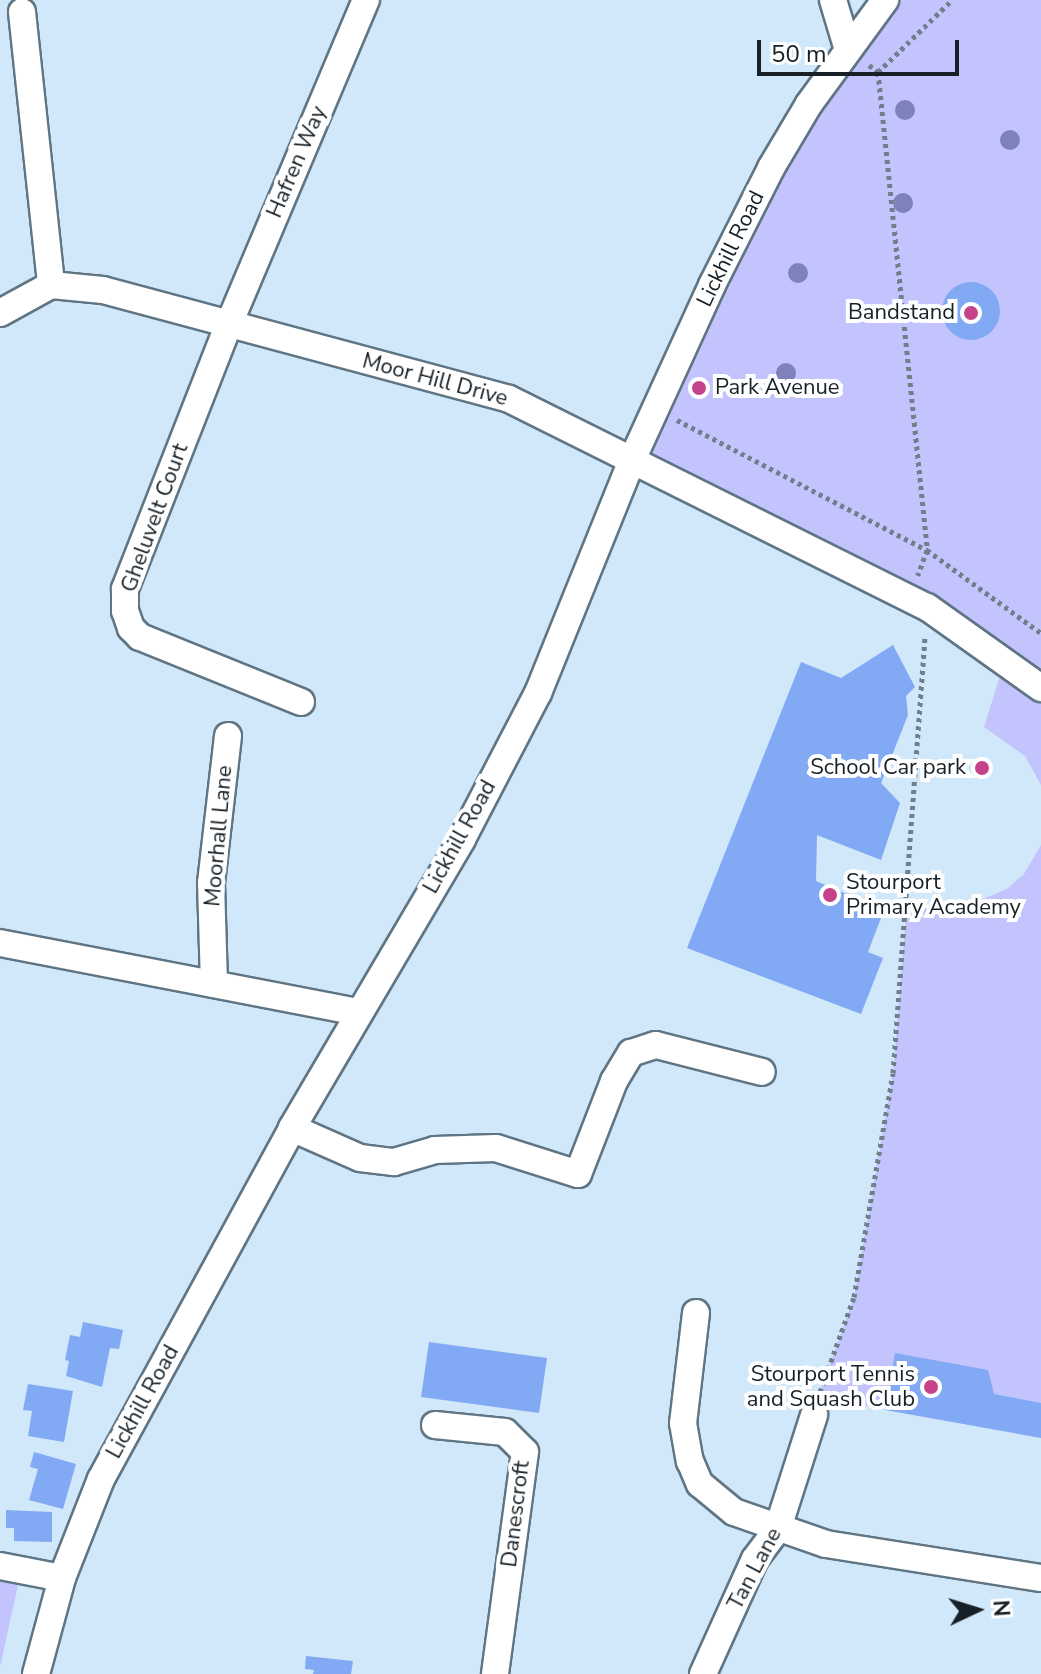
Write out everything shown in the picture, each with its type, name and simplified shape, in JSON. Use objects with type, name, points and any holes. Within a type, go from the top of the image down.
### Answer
[{"type":"street","name":"Hafren Way","points":[[229,324],[366,0]]},
{"type":"street","points":[[833,0],[848,50]]},
{"type":"street","name":"Lickhill Road","points":[[36,1674],[62,1578],[101,1479],[292,1128],[462,839],[538,693],[632,460],[771,168],[809,104],[885,0]]},
{"type":"street","points":[[0,313],[51,285],[22,12]]},
{"type":"street","name":"Moor Hill Drive","points":[[51,285],[103,290],[509,399],[632,460]]},
{"type":"street","name":"Gheluvelt Court","points":[[229,324],[125,589],[125,611],[131,628],[140,637],[301,702]]},
{"type":"street","points":[[632,460],[918,603],[1041,688]]},
{"type":"street","name":"Moorhall Lane","points":[[214,984],[211,883],[228,736]]},
{"type":"street","points":[[0,943],[359,1012]]},
{"type":"street","points":[[292,1128],[360,1158],[394,1162],[435,1150],[496,1148],[578,1174],[614,1081],[631,1053],[656,1045],[762,1072]]},
{"type":"street","points":[[696,1313],[683,1423],[690,1461],[700,1484],[728,1507],[826,1544],[1041,1578]]},
{"type":"street","name":"Tan Lane","points":[[703,1674],[755,1559],[778,1528],[814,1415]]},
{"type":"street","name":"Danescroft","points":[[435,1425],[505,1432],[525,1452],[495,1674]]},
{"type":"street","points":[[0,1566],[62,1578]]},
{"type":"path","points":[[814,1415],[854,1297],[893,1073],[918,603],[927,550],[878,72],[952,0]]},
{"type":"path","points":[[655,409],[927,550],[1041,633]]},
{"type":"shaded area","points":[[885,0],[1041,0],[1041,785],[1025,756],[984,727],[1005,660],[632,460],[712,285]]},
{"type":"shaded area","points":[[1041,845],[1041,1438],[818,1397],[854,1297],[893,1073],[906,916],[924,906],[978,901],[1007,889],[1024,874]]},
{"type":"shaded area","points":[[0,1581],[18,1585],[0,1667]]},
{"type":"building","name":"Bandstand","points":[[971,282],[991,291],[1000,311],[991,331],[971,340],[951,331],[942,311],[951,291]]},
{"type":"building","points":[[893,645],[915,687],[906,696],[908,715],[881,783],[900,803],[881,860],[817,835],[816,881],[884,910],[868,952],[883,958],[861,1014],[687,948],[801,662],[841,678]]},
{"type":"building","points":[[83,1322],[123,1330],[119,1349],[110,1348],[102,1387],[66,1376],[69,1361],[65,1360],[70,1335],[80,1337]]},
{"type":"building","points":[[429,1342],[547,1358],[539,1413],[421,1397]]},
{"type":"building","points":[[895,1353],[988,1370],[994,1394],[1041,1403],[1041,1438],[885,1410]]},
{"type":"building","points":[[28,1384],[73,1391],[64,1442],[28,1436],[32,1411],[23,1410]]},
{"type":"building","points":[[34,1452],[76,1464],[63,1509],[29,1500],[38,1469],[30,1467]]},
{"type":"building","points":[[6,1510],[52,1512],[52,1542],[14,1541],[14,1528],[6,1528]]},
{"type":"building","points":[[306,1656],[353,1661],[351,1674],[313,1674],[314,1670],[305,1669]]},
{"type":"place","name":"Bandstand","points":[[971,313]]},
{"type":"place","name":"Park Avenue","points":[[699,388]]},
{"type":"place","name":"School Car park","points":[[982,768]]},
{"type":"place","name":"Stourport Primary Academy","points":[[830,895]]},
{"type":"place","name":"Stourport Tennis and Squash Club","points":[[931,1387]]}]
